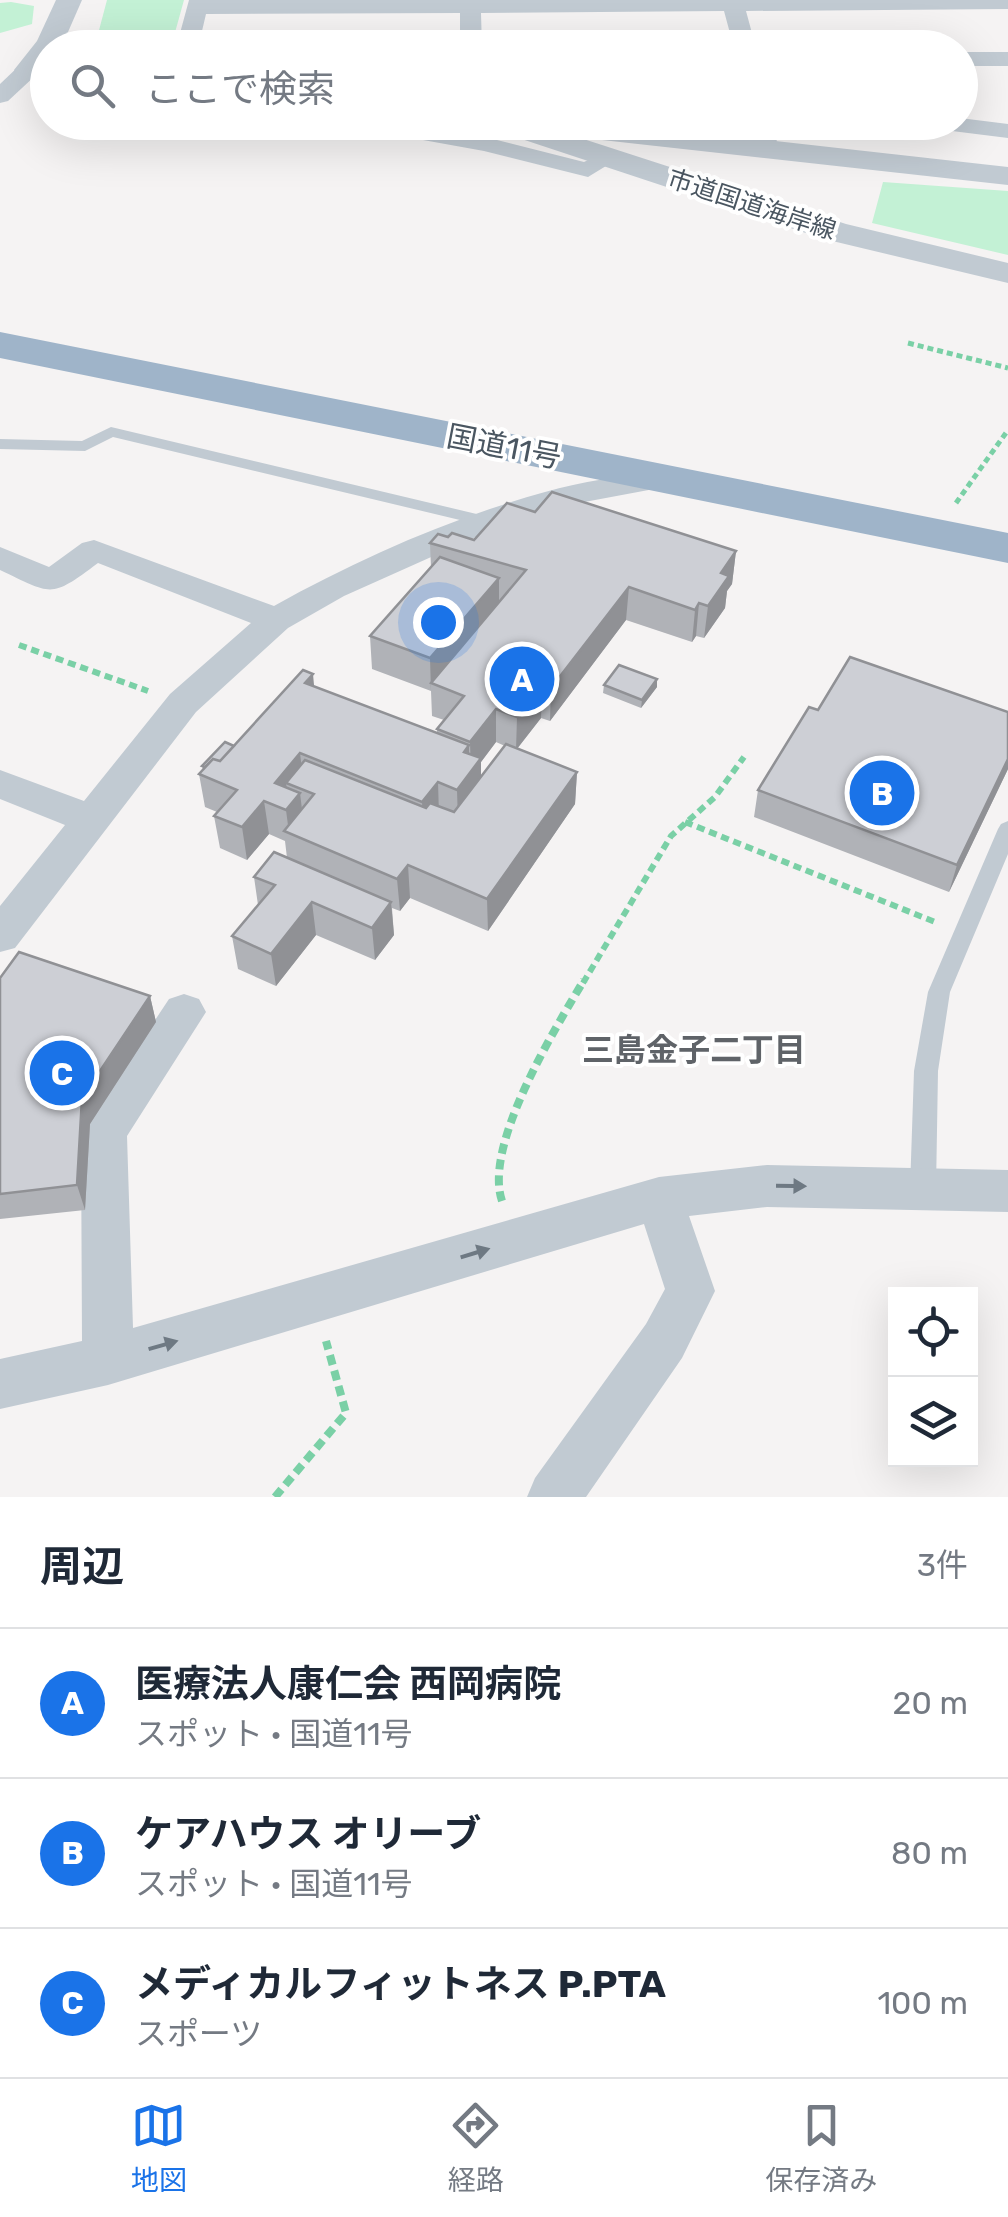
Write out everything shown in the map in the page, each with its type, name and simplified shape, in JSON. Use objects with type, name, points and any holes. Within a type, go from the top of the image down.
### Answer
[{"type":"highway","name":"国道11号","points":[[0,345],[1008,548]]},
{"type":"street","points":[[56,30],[69,0]]},
{"type":"street","points":[[732,2],[740,30]]},
{"type":"street","points":[[470,3],[471,30]]},
{"type":"street","points":[[191,30],[197,4],[1006,3]]},
{"type":"street","points":[[0,52],[28,74]]},
{"type":"street","points":[[978,59],[1008,59]]},
{"type":"street","points":[[978,127],[1008,131]]},
{"type":"street","points":[[463,140],[588,170],[607,158]]},
{"type":"street","name":"市道国道海岸線","points":[[553,140],[836,232],[1008,273]]},
{"type":"street","points":[[638,140],[625,154],[638,168]]},
{"type":"street","points":[[795,140],[1008,176]]},
{"type":"street","points":[[812,140],[1008,161]]},
{"type":"street","points":[[0,936],[88,818],[182,703],[276,620],[332,588],[485,520],[557,498],[659,479]]},
{"type":"street","points":[[0,557],[52,581],[94,550],[276,620]]},
{"type":"street","points":[[0,784],[88,818]]},
{"type":"street","points":[[108,1360],[104,1132],[184,1012]]},
{"type":"street","points":[[0,1384],[108,1360],[659,1198],[767,1186],[1008,1191]]},
{"type":"street","points":[[554,1497],[664,1341],[690,1291],[659,1198]]},
{"type":"lane","points":[[0,444],[85,446],[112,432],[485,520]]},
{"type":"lane","points":[[923,1189],[926,1071],[939,992],[1008,828]]},
{"type":"path","points":[[908,343],[1008,368]]},
{"type":"path","points":[[934,534],[1008,430]]},
{"type":"path","points":[[19,645],[182,703]]},
{"type":"path","points":[[515,1242],[497,1186],[510,1125],[547,1042],[670,836],[715,798],[744,756]]},
{"type":"path","points":[[686,822],[961,933]]},
{"type":"path","points":[[276,1497],[346,1413],[315,1301]]},
{"type":"green space","points":[[107,0],[184,0],[176,30],[99,30]]},
{"type":"green space","points":[[0,3],[34,6],[32,24],[0,33]]},
{"type":"green space","points":[[883,182],[1008,191],[1008,255],[872,223]]},
{"type":"building","points":[[552,492],[736,551],[721,573],[729,576],[708,606],[699,603],[695,610],[629,587],[551,688],[542,685],[517,717],[496,709],[470,742],[437,729],[464,696],[431,683],[526,570],[430,543],[438,534],[448,537],[452,533],[474,540],[507,503],[535,512]]},
{"type":"building","points":[[440,557],[499,578],[430,658],[370,636]]},
{"type":"building","points":[[850,657],[1008,712],[1008,759],[957,865],[758,790],[809,707],[818,710]]},
{"type":"building","points":[[619,665],[657,679],[642,700],[604,685]]},
{"type":"building","points":[[303,670],[313,674],[305,683],[469,745],[464,752],[481,758],[457,790],[438,782],[422,802],[300,753],[275,783],[300,793],[286,810],[264,801],[242,827],[214,816],[237,790],[199,774],[213,759],[220,761]]},
{"type":"building","points":[[225,742],[234,746],[220,761],[213,759],[202,766]]},
{"type":"building","points":[[506,744],[577,772],[487,899],[408,865],[397,879],[284,831],[314,794],[286,783],[305,760],[426,808],[430,803],[454,812]]},
{"type":"building","points":[[274,852],[391,902],[372,928],[312,902],[271,954],[232,936],[275,885],[254,877]]},
{"type":"building","points":[[19,952],[150,996],[82,1098],[77,1185],[0,1194],[0,978]]},
{"type":"place","name":"医療法人康仁会 西岡病院","points":[[522,679]]},
{"type":"place","name":"ケアハウス オリーブ","points":[[882,793]]},
{"type":"place","name":"メディカルフィットネス P.PTA","points":[[62,1073]]},
{"type":"district","name":"三島金子二丁目","points":[[694,1050]]}]
